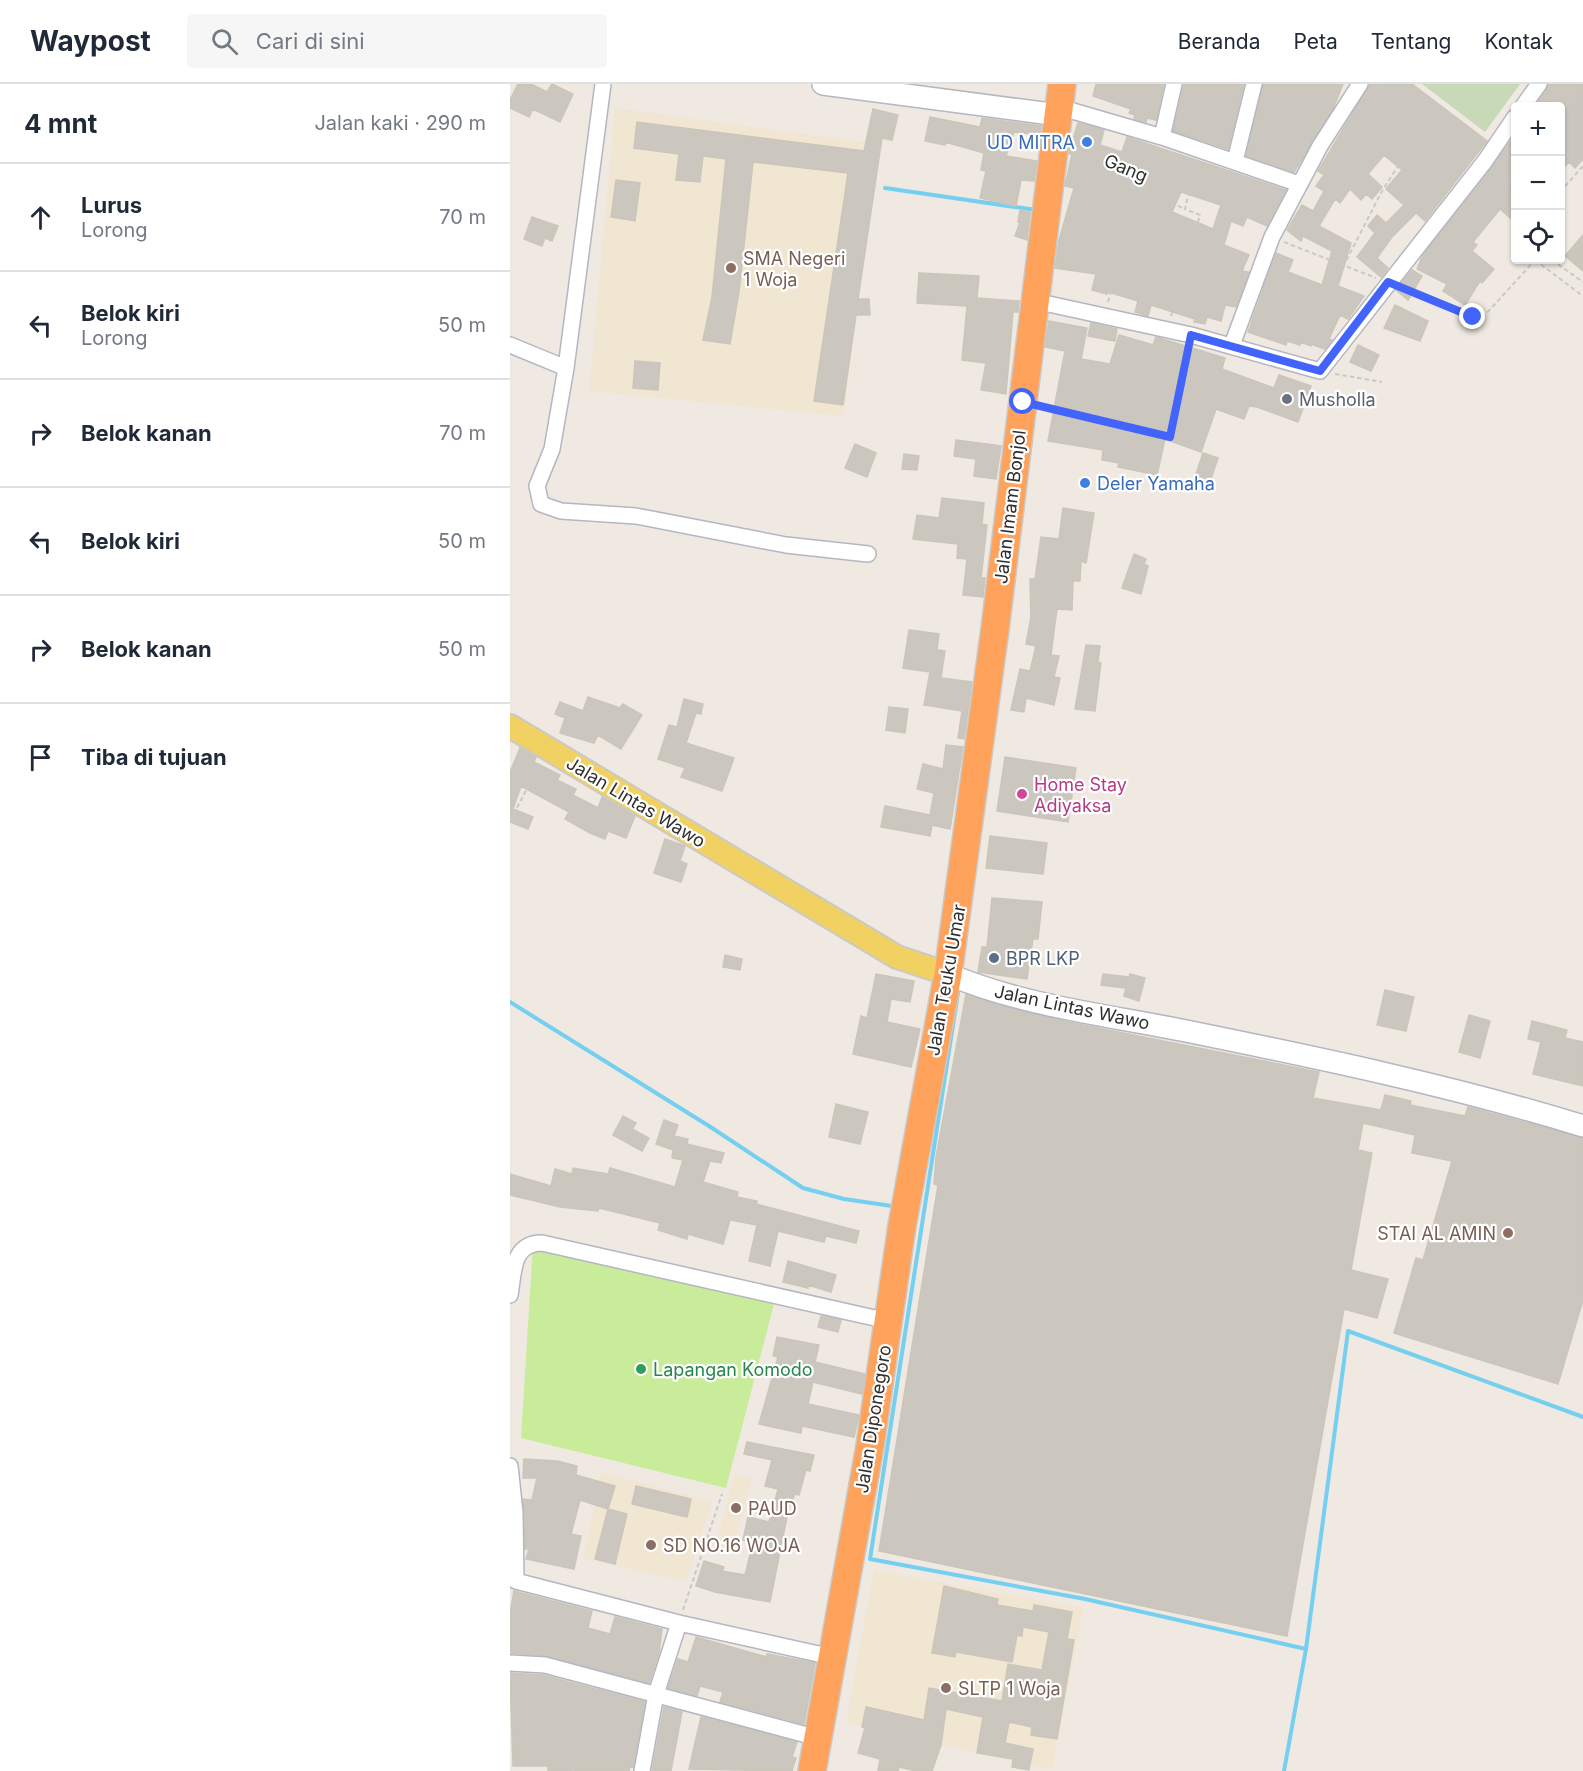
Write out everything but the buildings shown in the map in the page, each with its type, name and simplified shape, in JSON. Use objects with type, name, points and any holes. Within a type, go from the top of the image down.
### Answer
[{"type":"highway","name":"Jalan Imam Bonjol","points":[[960,893],[1060,102]]},
{"type":"highway","name":"Jalan Teuku Umar","points":[[931,1066],[960,893]]},
{"type":"highway","name":"Jalan Diponegoro","points":[[812,1771],[870,1446],[902,1227],[931,1066]]},
{"type":"main road","name":"Jalan Lintas Wawo","points":[[510,726],[783,892],[897,957],[948,974]]},
{"type":"street","points":[[603,84],[566,368],[552,449],[537,486],[541,504],[561,511],[647,517],[775,543],[868,554]]},
{"type":"street","points":[[823,84],[1060,102],[1299,184]]},
{"type":"street","points":[[1162,137],[1174,84]]},
{"type":"street","points":[[1235,161],[1254,84]]},
{"type":"street","points":[[1232,345],[1272,237],[1299,184],[1360,84]]},
{"type":"street","points":[[1526,102],[1539,84]]},
{"type":"street","points":[[1035,301],[1232,345],[1320,371],[1485,161],[1511,123]]},
{"type":"street","points":[[510,345],[566,368]]},
{"type":"street","name":"Jalan Lintas Wawo","points":[[948,974],[1012,997],[1312,1057],[1453,1089],[1583,1126]]},
{"type":"street","points":[[510,1296],[517,1255],[531,1243],[542,1243],[888,1321]]},
{"type":"street","points":[[510,1466],[515,1513],[513,1586],[832,1657]]},
{"type":"street","points":[[642,1771],[656,1694],[679,1623]]},
{"type":"street","points":[[510,1663],[545,1665],[818,1738]]},
{"type":"path","points":[[1377,84],[1485,161],[1511,185]]},
{"type":"path","points":[[1343,267],[1382,191],[1427,120]]},
{"type":"path","points":[[1105,316],[1121,250],[1140,189],[1162,137]]},
{"type":"path","points":[[1167,330],[1200,215],[1185,209],[1200,150]]},
{"type":"path","name":"Gang","points":[[1054,161],[1077,164],[1185,209]]},
{"type":"path","points":[[1565,186],[1583,166]]},
{"type":"path","points":[[1272,237],[1473,317],[1485,315],[1496,306],[1532,264]]},
{"type":"path","points":[[1540,264],[1583,297]]},
{"type":"path","points":[[1558,264],[1583,282]]},
{"type":"path","points":[[1023,402],[1170,437],[1191,335]]},
{"type":"path","points":[[1320,371],[1382,382]]},
{"type":"path","points":[[510,820],[548,748]]},
{"type":"path","points":[[679,1623],[722,1494]]},
{"type":"path","points":[[573,1771],[577,1673]]},
{"type":"path","points":[[733,1771],[750,1720]]},
{"type":"shaded area","name":"SMA Negeri 1 Woja","points":[[615,108],[876,144],[844,416],[589,391]]},
{"type":"shaded area","points":[[601,1472],[712,1502],[686,1581],[584,1559]]},
{"type":"shaded area","points":[[735,1474],[752,1479],[733,1549],[716,1545]]},
{"type":"shaded area","points":[[874,1570],[1083,1608],[1052,1770],[846,1723]]},
{"type":"green space","points":[[1422,84],[1520,84],[1485,132]]},
{"type":"green space","name":"Lapangan Komodo","points":[[533,1245],[775,1300],[726,1488],[521,1438]]},
{"type":"waterway","points":[[885,188],[1036,210]]},
{"type":"waterway","points":[[958,993],[870,1559],[1085,1599],[1306,1649],[1348,1331],[1583,1417]]},
{"type":"waterway","points":[[510,1002],[709,1126],[803,1188],[844,1199],[892,1206]]},
{"type":"waterway","points":[[1284,1771],[1306,1649]]},
{"type":"place","name":"UD MITRA","points":[[1087,142]]},
{"type":"place","name":"SMA Negeri 1 Woja","points":[[731,268]]},
{"type":"place","name":"Musholla","points":[[1287,399]]},
{"type":"place","name":"Deler Yamaha","points":[[1085,483]]},
{"type":"place","name":"Home Stay Adiyaksa","points":[[1022,794]]},
{"type":"place","name":"BPR LKP","points":[[994,958]]},
{"type":"place","name":"STAI AL AMIN","points":[[1508,1233]]},
{"type":"place","name":"Lapangan Komodo","points":[[641,1369]]},
{"type":"place","name":"PAUD","points":[[736,1508]]},
{"type":"place","name":"SD NO.16 WOJA","points":[[651,1545]]},
{"type":"place","name":"SLTP 1 Woja","points":[[946,1688]]},
{"type":"route","points":[[1023,402],[1170,437],[1191,335],[1320,371],[1388,282],[1473,317]]}]
